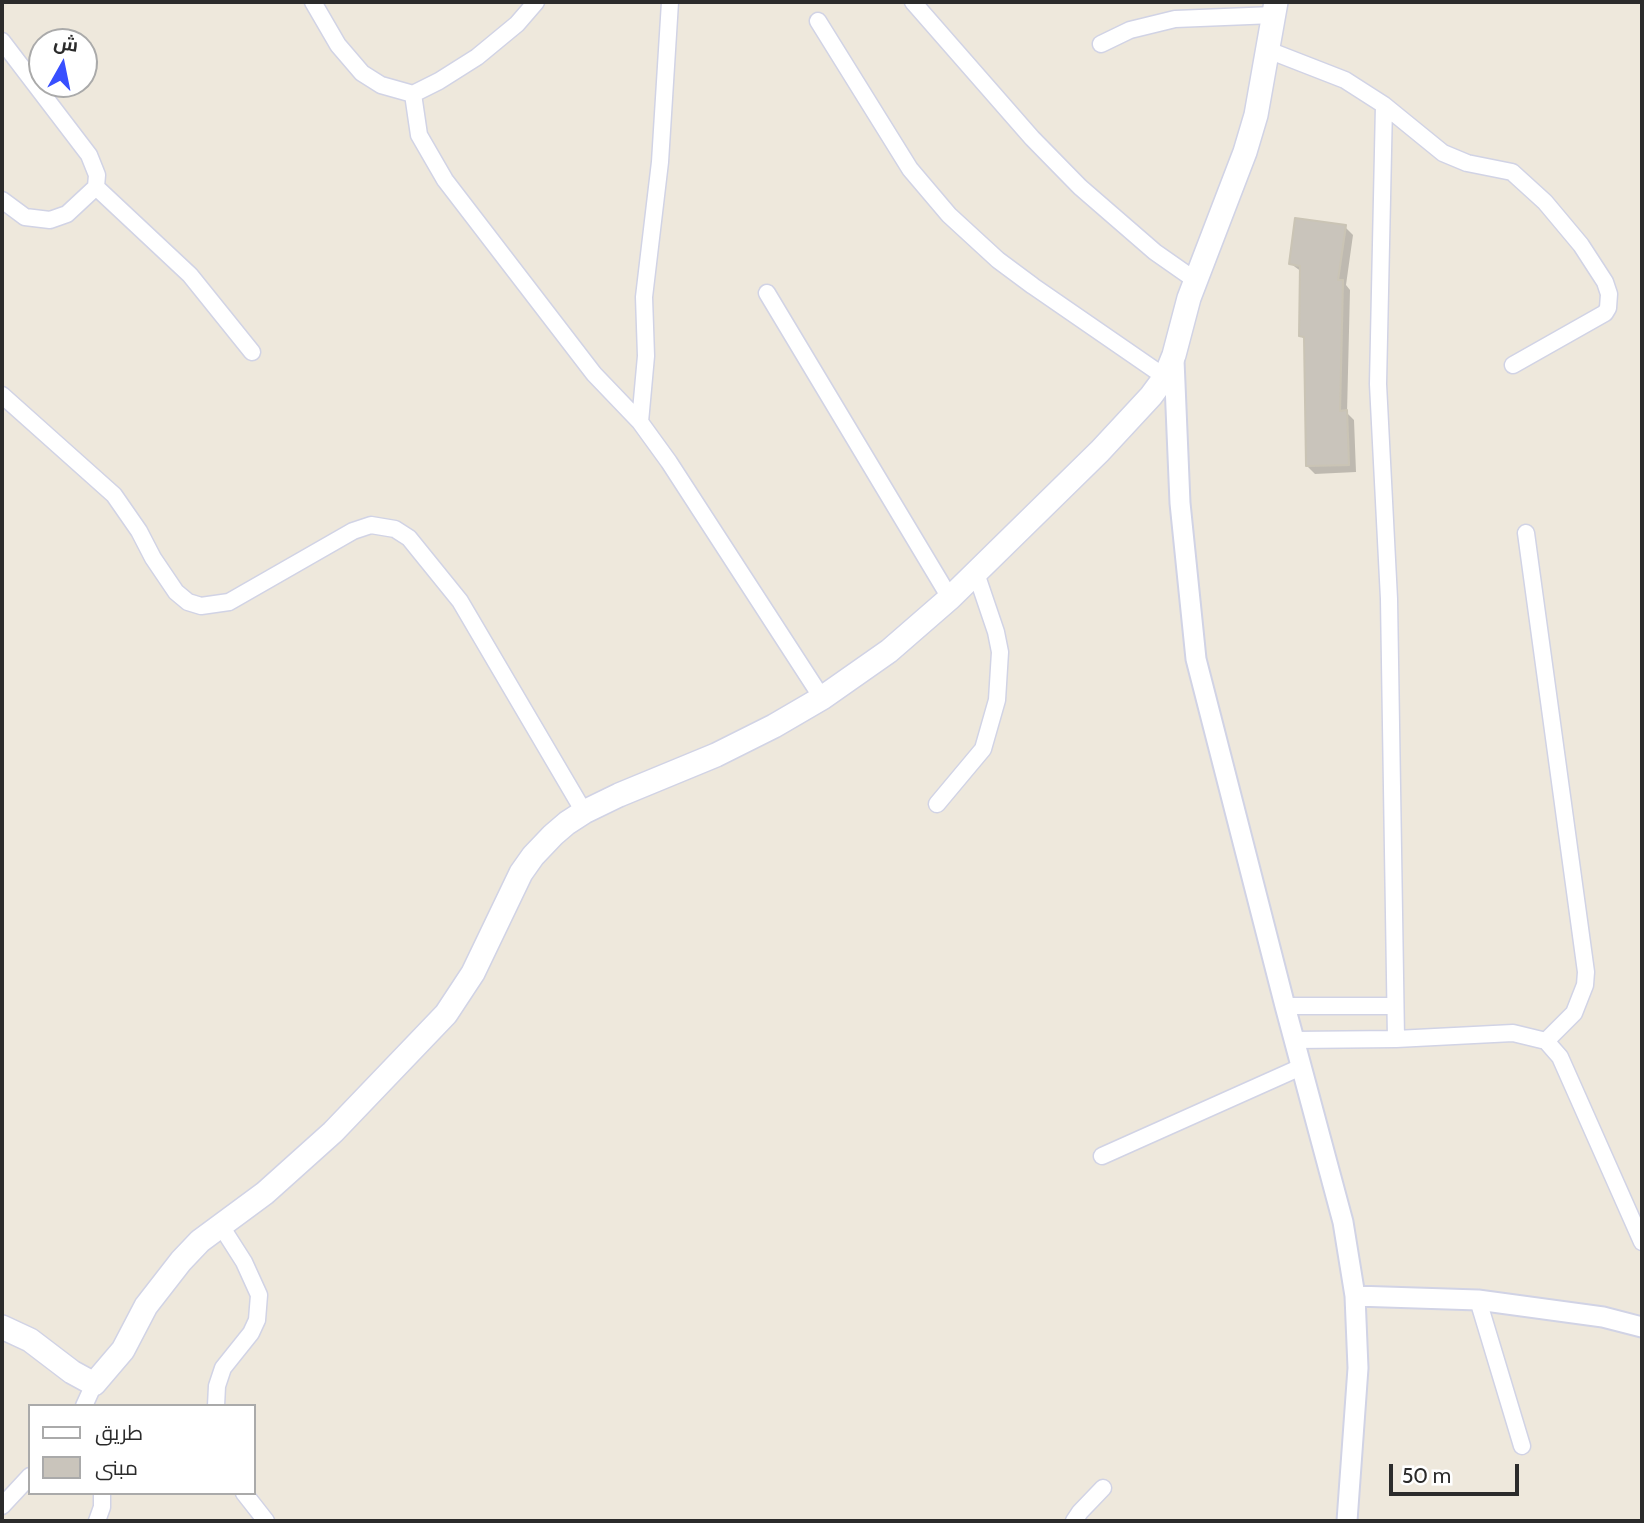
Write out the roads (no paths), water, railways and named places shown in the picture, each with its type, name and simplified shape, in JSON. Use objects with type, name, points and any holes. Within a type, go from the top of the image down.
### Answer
[{"type":"main road","points":[[2,1327],[30,1340],[72,1372],[94,1384],[123,1350],[146,1306],[181,1261],[201,1241],[265,1193],[333,1132],[446,1014],[473,973],[521,873],[553,835],[584,812],[716,755],[774,726],[889,652],[950,598],[1100,451],[1165,377],[1174,355],[1195,280],[1245,152],[1256,115],[1275,8]]},
{"type":"street","points":[[313,2],[338,45],[362,74],[381,85],[414,94],[477,57],[517,24],[536,2]]},
{"type":"street","points":[[640,422],[646,356],[644,297],[660,162],[670,2]]},
{"type":"street","points":[[913,2],[1032,138],[1080,187],[1155,252],[1195,280]]},
{"type":"street","points":[[1101,44],[1130,30],[1175,19],[1275,8]]},
{"type":"street","points":[[818,21],[910,169],[948,215],[998,260],[1165,377]]},
{"type":"street","points":[[2,41],[89,155],[97,175],[96,187],[67,214],[50,220],[25,217],[2,200]]},
{"type":"street","points":[[1268,50],[1332,74],[1384,105],[1443,153],[1466,163],[1506,170],[1521,178],[1581,245],[1605,282],[1609,304],[1605,313],[1513,365]]},
{"type":"street","points":[[414,94],[419,135],[445,180],[594,374],[640,422],[684,485],[821,698]]},
{"type":"street","points":[[1384,105],[1378,384],[1389,599],[1396,1040]]},
{"type":"street","points":[[96,187],[190,275],[252,352]]},
{"type":"street","points":[[767,293],[950,598]]},
{"type":"street","points":[[1174,355],[1180,503],[1196,659],[1343,1222],[1355,1296],[1358,1368],[1347,1521]]},
{"type":"street","points":[[2,395],[114,495],[176,592],[188,602],[201,606],[229,602],[353,531],[371,525],[395,529],[409,538],[460,601],[584,812]]},
{"type":"street","points":[[1526,533],[1586,962],[1585,985],[1574,1013],[1546,1041]]},
{"type":"street","points":[[937,804],[983,749],[997,700],[1000,652],[976,573]]},
{"type":"street","points":[[1285,1006],[1395,1006]]},
{"type":"street","points":[[1294,1040],[1396,1040],[1513,1032],[1546,1041],[1560,1057],[1642,1242]]},
{"type":"street","points":[[1102,1156],[1301,1067]]},
{"type":"street","points":[[216,1404],[217,1386],[223,1368],[251,1334],[257,1320],[259,1295],[244,1262],[221,1226]]},
{"type":"street","points":[[1355,1296],[1478,1300],[1593,1315],[1642,1327]]},
{"type":"street","points":[[1478,1300],[1522,1446]]},
{"type":"street","points":[[85,1404],[94,1384]]},
{"type":"street","points":[[2,1506],[28,1478]]},
{"type":"street","points":[[1074,1521],[1103,1488]]},
{"type":"street","points":[[97,1521],[102,1507],[102,1495]]},
{"type":"street","points":[[246,1495],[266,1521]]}]
